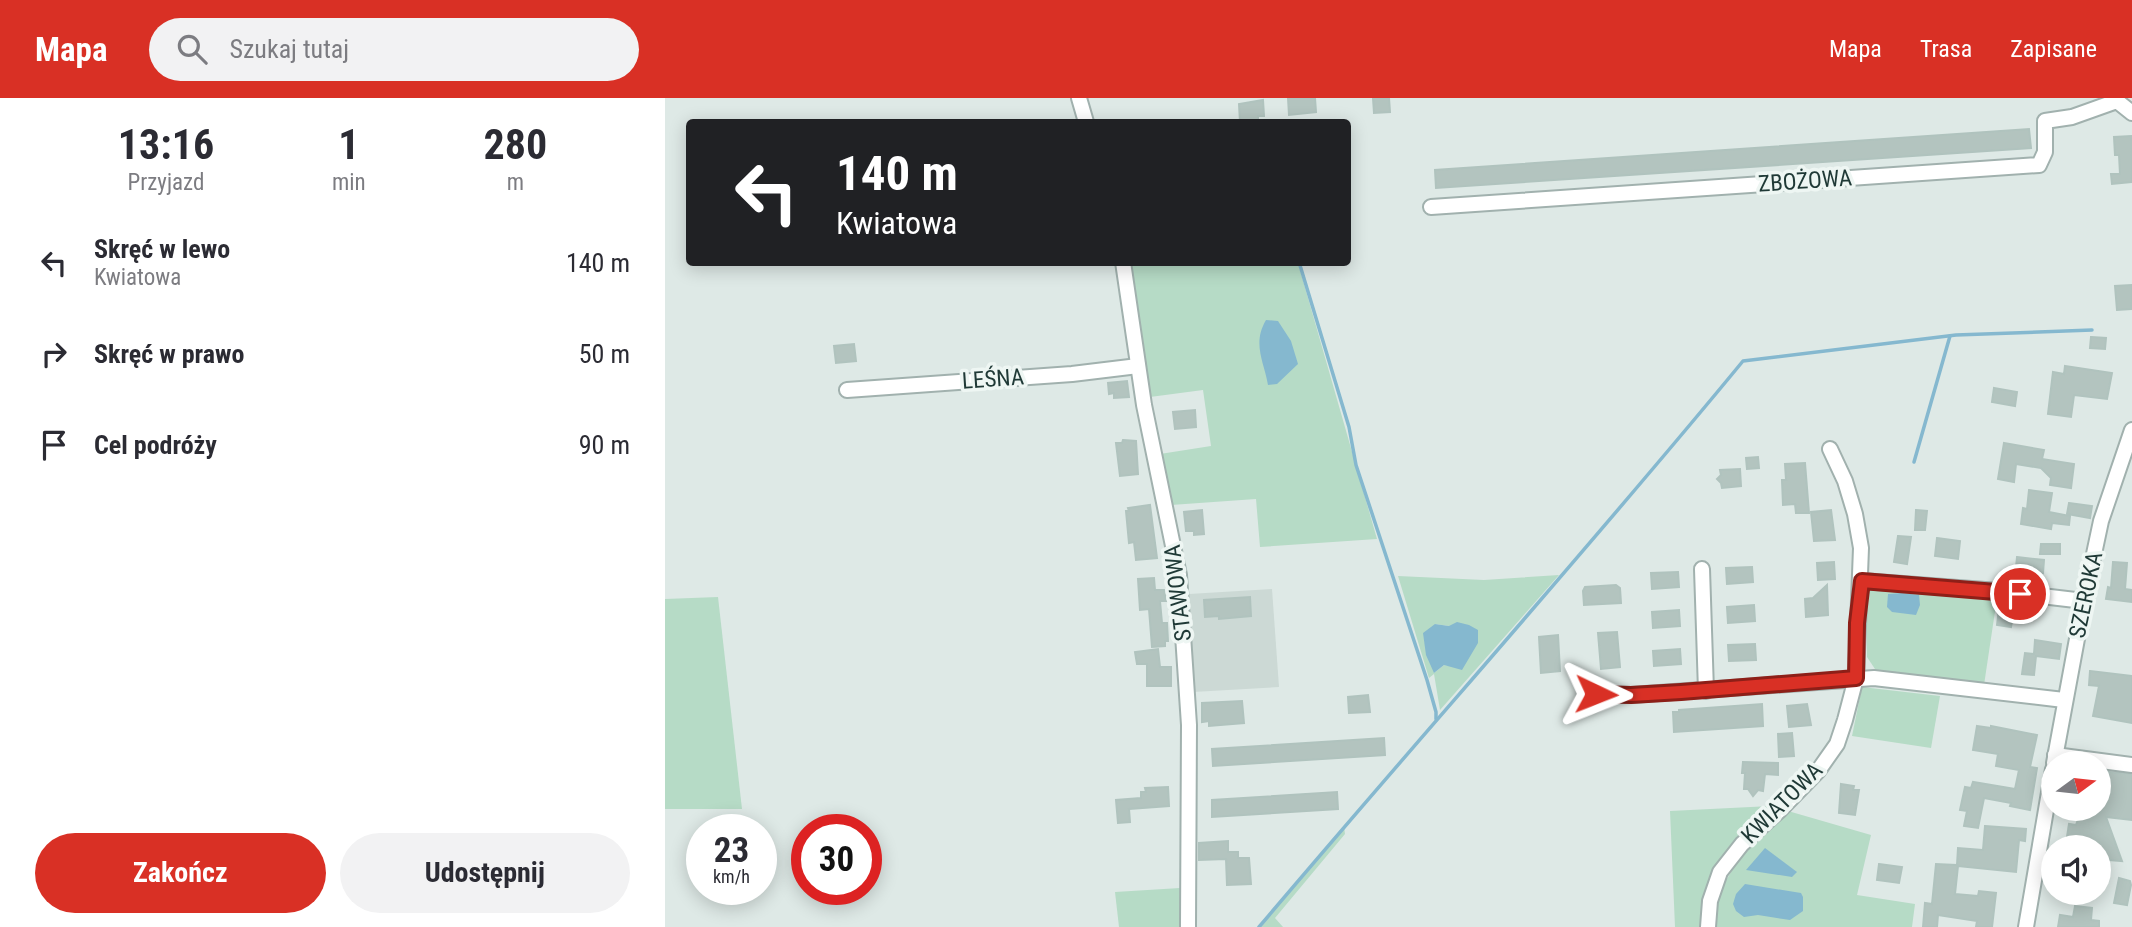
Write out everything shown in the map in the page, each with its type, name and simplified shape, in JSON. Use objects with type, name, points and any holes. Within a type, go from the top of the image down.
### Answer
[{"type":"street","points":[[1079,98],[1085,119]]},
{"type":"street","name":"ZBOŻOWA","points":[[1431,207],[2039,165],[2045,152],[2045,121],[2073,117],[2117,101],[2132,113]]},
{"type":"street","name":"STAWOWA","points":[[1124,266],[1138,366],[1179,575],[1189,725],[1188,927]]},
{"type":"street","name":"LEŚNA","points":[[847,390],[1072,374],[1138,366]]},
{"type":"street","name":"SZEROKA","points":[[2056,751],[2101,521],[2132,430]]},
{"type":"street","name":"KWIATOWA","points":[[1708,927],[1710,901],[1720,872],[1742,844],[1797,794],[1837,744],[1856,678],[1857,623],[1862,581],[1861,548],[1856,514],[1831,449]]},
{"type":"street","points":[[1702,569],[1706,691]]},
{"type":"street","points":[[1862,581],[1999,591],[2084,601]]},
{"type":"street","points":[[1596,694],[1706,691],[1874,678],[2064,700]]},
{"type":"street","points":[[2111,764],[2132,765]]},
{"type":"street","name":"SZEROKA","points":[[2026,927],[2044,821]]},
{"type":"shaded area","points":[[1272,589],[1279,687],[1193,692],[1189,594]]},
{"type":"green space","points":[[1129,266],[1299,266],[1377,539],[1260,547],[1256,499],[1171,505],[1160,454],[1211,446],[1203,390],[1150,397]]},
{"type":"green space","points":[[1559,575],[1440,710],[1434,674],[1429,678],[1398,576],[1484,580]],"holes":[[[1435,624],[1449,626],[1451,666],[1444,665],[1434,673]]]},
{"type":"green space","points":[[1867,587],[1997,598],[1984,685],[1877,672],[1867,657]]},
{"type":"green space","points":[[718,597],[742,809],[665,809],[665,599]]},
{"type":"green space","points":[[1862,687],[1940,696],[1931,748],[1852,736]]},
{"type":"green space","points":[[1771,806],[1739,836],[1711,872],[1703,927],[1675,927],[1670,811]]},
{"type":"green space","points":[[1788,811],[1871,835],[1857,895],[1915,904],[1912,927],[1714,927],[1718,894],[1747,845]]},
{"type":"green space","points":[[1344,827],[1345,834],[1275,918],[1283,927],[1260,927]]},
{"type":"green space","points":[[1180,888],[1180,927],[1119,927],[1115,892]]},
{"type":"water","points":[[1266,320],[1278,321],[1291,341],[1298,364],[1277,384],[1268,385],[1259,345]]},
{"type":"water","points":[[1888,594],[1919,595],[1920,605],[1916,615],[1892,612],[1887,607]]},
{"type":"water","points":[[1457,622],[1478,630],[1478,643],[1462,670],[1444,665],[1434,673],[1426,655],[1423,633],[1435,624],[1449,626]]},
{"type":"water","points":[[1765,848],[1797,872],[1792,877],[1746,870]]},
{"type":"water","points":[[1745,884],[1801,893],[1803,911],[1790,920],[1758,915],[1744,917],[1736,911],[1733,904],[1736,894]]},
{"type":"building","points":[[1288,98],[1315,98],[1316,112],[1289,115]]},
{"type":"building","points":[[1373,98],[1389,98],[1390,112],[1374,113]]},
{"type":"building","points":[[1263,100],[1264,116],[1258,116],[1258,119],[1240,119],[1239,104]]},
{"type":"building","points":[[2029,129],[2031,148],[1436,188],[1435,170]]},
{"type":"building","points":[[2131,136],[2132,182],[2112,184],[2111,174],[2120,174],[2114,137]]},
{"type":"building","points":[[2132,285],[2131,309],[2117,310],[2115,286]]},
{"type":"building","points":[[2091,337],[2106,338],[2105,349],[2090,348]]},
{"type":"building","points":[[854,344],[856,361],[836,363],[834,346]]},
{"type":"building","points":[[2065,366],[2112,373],[2107,399],[2074,395],[2071,417],[2048,414],[2053,372],[2064,374]]},
{"type":"building","points":[[1127,381],[1129,397],[1114,398],[1114,393],[1109,394],[1108,383]]},
{"type":"building","points":[[1994,388],[2017,392],[2015,406],[1992,402]]},
{"type":"building","points":[[1195,410],[1196,427],[1175,429],[1173,412]]},
{"type":"building","points":[[1123,440],[1136,441],[1138,474],[1120,476],[1116,443],[1122,443]]},
{"type":"building","points":[[2004,443],[2044,450],[2042,459],[2074,464],[2071,488],[2050,485],[2051,478],[2041,468],[2016,464],[2014,482],[1998,479]]},
{"type":"building","points":[[1758,457],[1759,468],[1747,469],[1746,458]]},
{"type":"building","points":[[1805,463],[1809,513],[1796,513],[1795,504],[1783,505],[1782,480],[1786,480],[1785,464]]},
{"type":"building","points":[[1740,469],[1741,486],[1722,488],[1717,479],[1721,475],[1720,470]]},
{"type":"building","points":[[2029,490],[2052,493],[2049,512],[2070,516],[2069,525],[2052,523],[2051,529],[2021,524],[2023,508],[2027,509]]},
{"type":"building","points":[[2069,503],[2092,506],[2090,518],[2067,514]]},
{"type":"building","points":[[1150,505],[1157,558],[1136,560],[1134,542],[1129,543],[1126,511],[1129,511],[1128,508]]},
{"type":"building","points":[[1202,510],[1204,534],[1194,535],[1194,531],[1186,531],[1184,512]]},
{"type":"building","points":[[1831,510],[1835,540],[1814,541],[1811,512]]},
{"type":"building","points":[[1916,510],[1927,511],[1925,530],[1915,530]]},
{"type":"building","points":[[1898,536],[1911,537],[1907,564],[1894,562]]},
{"type":"building","points":[[1937,538],[1960,541],[1958,559],[1935,556]]},
{"type":"building","points":[[2041,544],[2060,544],[2060,554],[2040,554]]},
{"type":"building","points":[[2017,557],[2044,560],[2043,573],[2036,572],[2035,579],[2015,577]]},
{"type":"building","points":[[1834,562],[1835,579],[1818,580],[1817,563]]},
{"type":"building","points":[[2113,562],[2127,563],[2125,589],[2132,590],[2132,602],[2106,599],[2108,587],[2111,588]]},
{"type":"building","points":[[1752,567],[1753,582],[1727,584],[1726,568]]},
{"type":"building","points":[[1678,572],[1679,587],[1652,589],[1651,573]]},
{"type":"building","points":[[1154,578],[1155,590],[1164,590],[1166,601],[1160,601],[1162,623],[1167,623],[1168,641],[1165,641],[1165,646],[1152,647],[1149,609],[1140,610],[1138,579]]},
{"type":"building","points":[[1616,585],[1620,588],[1621,603],[1584,605],[1585,587]]},
{"type":"building","points":[[1827,585],[1828,615],[1806,617],[1805,599],[1813,598]]},
{"type":"building","points":[[1250,597],[1251,616],[1219,619],[1219,616],[1205,617],[1204,600]]},
{"type":"building","points":[[2000,601],[2015,603],[2011,627],[1997,625]]},
{"type":"building","points":[[1754,605],[1755,621],[1728,623],[1727,607]]},
{"type":"building","points":[[1679,610],[1680,626],[1653,628],[1652,612]]},
{"type":"building","points":[[1617,632],[1620,667],[1601,669],[1598,633]]},
{"type":"building","points":[[1558,635],[1560,671],[1541,673],[1539,637]]},
{"type":"building","points":[[2035,640],[2061,644],[2059,659],[2036,656],[2034,675],[2022,674],[2025,653],[2034,654]]},
{"type":"building","points":[[1755,644],[1756,660],[1729,661],[1728,645]]},
{"type":"building","points":[[1158,649],[1160,667],[1171,667],[1171,686],[1147,686],[1147,664],[1137,664],[1135,652]]},
{"type":"building","points":[[1680,649],[1681,664],[1654,666],[1653,651]]},
{"type":"building","points":[[2090,671],[2132,676],[2132,723],[2093,716],[2099,686],[2089,685]]},
{"type":"building","points":[[1368,695],[1370,712],[1349,713],[1348,697]]},
{"type":"building","points":[[1242,701],[1244,723],[1209,726],[1209,721],[1202,722],[1202,703]]},
{"type":"building","points":[[1762,704],[1763,726],[1674,732],[1673,712],[1679,710]]},
{"type":"building","points":[[1807,704],[1811,725],[1789,727],[1787,706]]},
{"type":"building","points":[[1977,726],[2037,735],[2030,767],[2037,768],[2030,810],[1984,798],[1978,828],[1964,826],[1967,811],[1960,810],[1965,787],[1971,788],[1973,782],[2015,789],[2019,770],[1996,766],[1998,754],[1973,750]]},
{"type":"building","points":[[1792,733],[1794,756],[1779,757],[1778,734]]},
{"type":"building","points":[[1384,738],[1385,755],[1213,766],[1212,749]]},
{"type":"building","points":[[1743,762],[1778,763],[1778,775],[1765,774],[1763,791],[1758,790],[1753,796],[1748,789],[1744,789]]},
{"type":"building","points":[[2111,772],[2132,774],[2132,820],[2111,818]]},
{"type":"building","points":[[1841,784],[1854,786],[1853,790],[1859,790],[1855,815],[1839,813]]},
{"type":"building","points":[[1168,787],[1169,806],[1129,809],[1130,822],[1118,823],[1116,800],[1141,798],[1141,792],[1146,792],[1145,788]]},
{"type":"building","points":[[1337,792],[1338,809],[1212,817],[1212,800]]},
{"type":"building","points":[[2077,821],[2107,821],[2122,861],[2111,860],[2111,835],[2067,835],[2069,824],[2076,825]]},
{"type":"building","points":[[1985,826],[2026,829],[2025,841],[2019,840],[2016,872],[1958,866],[1955,894],[1978,896],[1979,891],[1996,893],[1992,927],[1976,927],[1977,921],[1938,915],[1937,927],[1923,927],[1925,903],[1932,904],[1936,864],[1957,865],[1958,848],[1983,850]]},
{"type":"building","points":[[1228,841],[1228,852],[1238,852],[1238,858],[1249,858],[1251,884],[1227,885],[1226,859],[1199,860],[1199,843]]},
{"type":"building","points":[[1879,864],[1902,867],[1899,883],[1877,880]]},
{"type":"building","points":[[2119,878],[2130,881],[2127,905],[2114,903]]},
{"type":"building","points":[[2075,906],[2092,908],[2091,920],[2099,921],[2099,927],[2058,927],[2060,915],[2073,917]]},
{"type":"waterway","points":[[1300,266],[1349,427],[1356,465],[1427,680],[1436,719]]},
{"type":"waterway","points":[[1259,927],[1743,361],[1956,335],[2092,330]]},
{"type":"waterway","points":[[1914,462],[1950,336]]},
{"type":"route","points":[[1596,694],[1681,692],[1856,678],[1857,623],[1862,581],[2020,594]]}]
